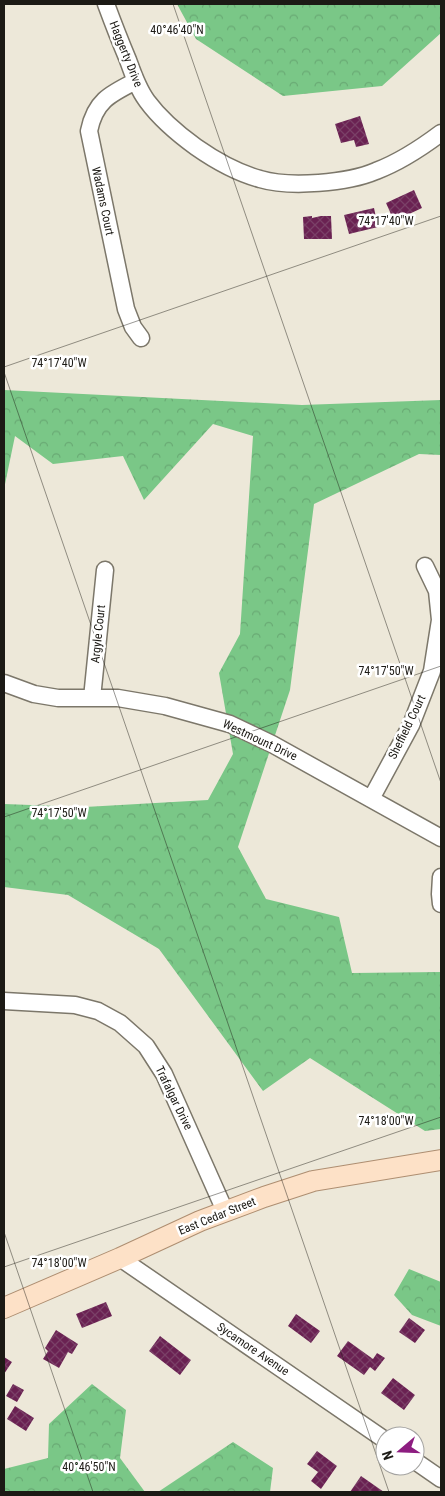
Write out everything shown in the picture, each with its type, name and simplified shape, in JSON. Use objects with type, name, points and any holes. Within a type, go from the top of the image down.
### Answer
[{"type":"main road","name":"East Cedar Street","points":[[4,1308],[225,1211],[313,1181],[441,1160]]},
{"type":"street","name":"Haggerty Drive","points":[[106,4],[136,81],[146,100],[162,119],[182,138],[207,155],[262,180],[314,183],[342,180],[375,172],[405,158],[441,133]]},
{"type":"street","name":"Wadams Court","points":[[136,81],[113,92],[100,103],[92,117],[89,131],[126,309],[133,327],[141,338]]},
{"type":"street","name":"Sheffield Court","points":[[371,799],[410,725],[432,671],[438,646],[440,620],[437,590],[425,566]]},
{"type":"street","name":"Argyle Court","points":[[92,698],[105,570]]},
{"type":"street","name":"Westmount Drive","points":[[4,683],[34,694],[58,698],[118,698],[165,706],[230,724],[272,744],[441,838]]},
{"type":"street","points":[[441,877],[441,904]]},
{"type":"street","name":"Trafalgar Drive","points":[[4,1001],[75,1005],[98,1011],[120,1023],[146,1046],[164,1074],[225,1211]]},
{"type":"street","name":"Sycamore Avenue","points":[[120,1258],[375,1433]]},
{"type":"street","points":[[425,1468],[441,1479]]},
{"type":"green space","points":[[177,4],[441,4],[441,33],[382,86],[283,96],[196,39]]},
{"type":"green space","points":[[4,390],[302,405],[441,400],[441,455],[419,454],[314,504],[290,690],[238,847],[266,899],[339,917],[352,973],[441,972],[441,1129],[425,1131],[310,1058],[263,1091],[159,949],[68,895],[4,887],[4,804],[85,807],[208,800],[233,754],[219,673],[240,634],[253,436],[213,424],[144,500],[123,456],[53,464],[15,436],[4,489]]},
{"type":"green space","points":[[409,1269],[441,1282],[441,1326],[412,1315],[394,1295]]},
{"type":"green space","points":[[92,1384],[126,1410],[120,1458],[145,1492],[4,1492],[4,1469],[48,1458],[49,1424]]},
{"type":"green space","points":[[233,1442],[273,1468],[270,1492],[158,1492]]},
{"type":"building","points":[[360,116],[369,144],[356,147],[354,140],[341,143],[335,124]]},
{"type":"building","points":[[414,190],[422,208],[394,221],[386,203]]},
{"type":"building","points":[[374,208],[378,227],[349,234],[344,215]]},
{"type":"building","points":[[312,216],[312,218],[331,216],[332,239],[304,239],[303,217]]},
{"type":"building","points":[[106,1302],[112,1316],[82,1328],[76,1314]]},
{"type":"building","points":[[296,1314],[320,1331],[311,1343],[288,1326]]},
{"type":"building","points":[[409,1318],[425,1330],[415,1343],[399,1332]]},
{"type":"building","points":[[56,1330],[78,1344],[72,1354],[68,1352],[59,1368],[43,1359],[48,1351],[45,1348]]},
{"type":"building","points":[[160,1336],[191,1360],[180,1375],[149,1351]]},
{"type":"building","points":[[348,1341],[373,1359],[377,1353],[385,1358],[375,1371],[370,1367],[364,1375],[337,1356]]},
{"type":"building","points":[[4,1357],[12,1362],[4,1374]]},
{"type":"building","points":[[393,1378],[415,1395],[404,1410],[381,1393]]},
{"type":"building","points":[[13,1384],[24,1390],[17,1402],[6,1396]]},
{"type":"building","points":[[15,1406],[34,1418],[26,1431],[7,1419]]},
{"type":"building","points":[[317,1451],[337,1466],[321,1489],[311,1481],[318,1472],[307,1464]]},
{"type":"building","points":[[361,1476],[384,1492],[350,1492]]}]
